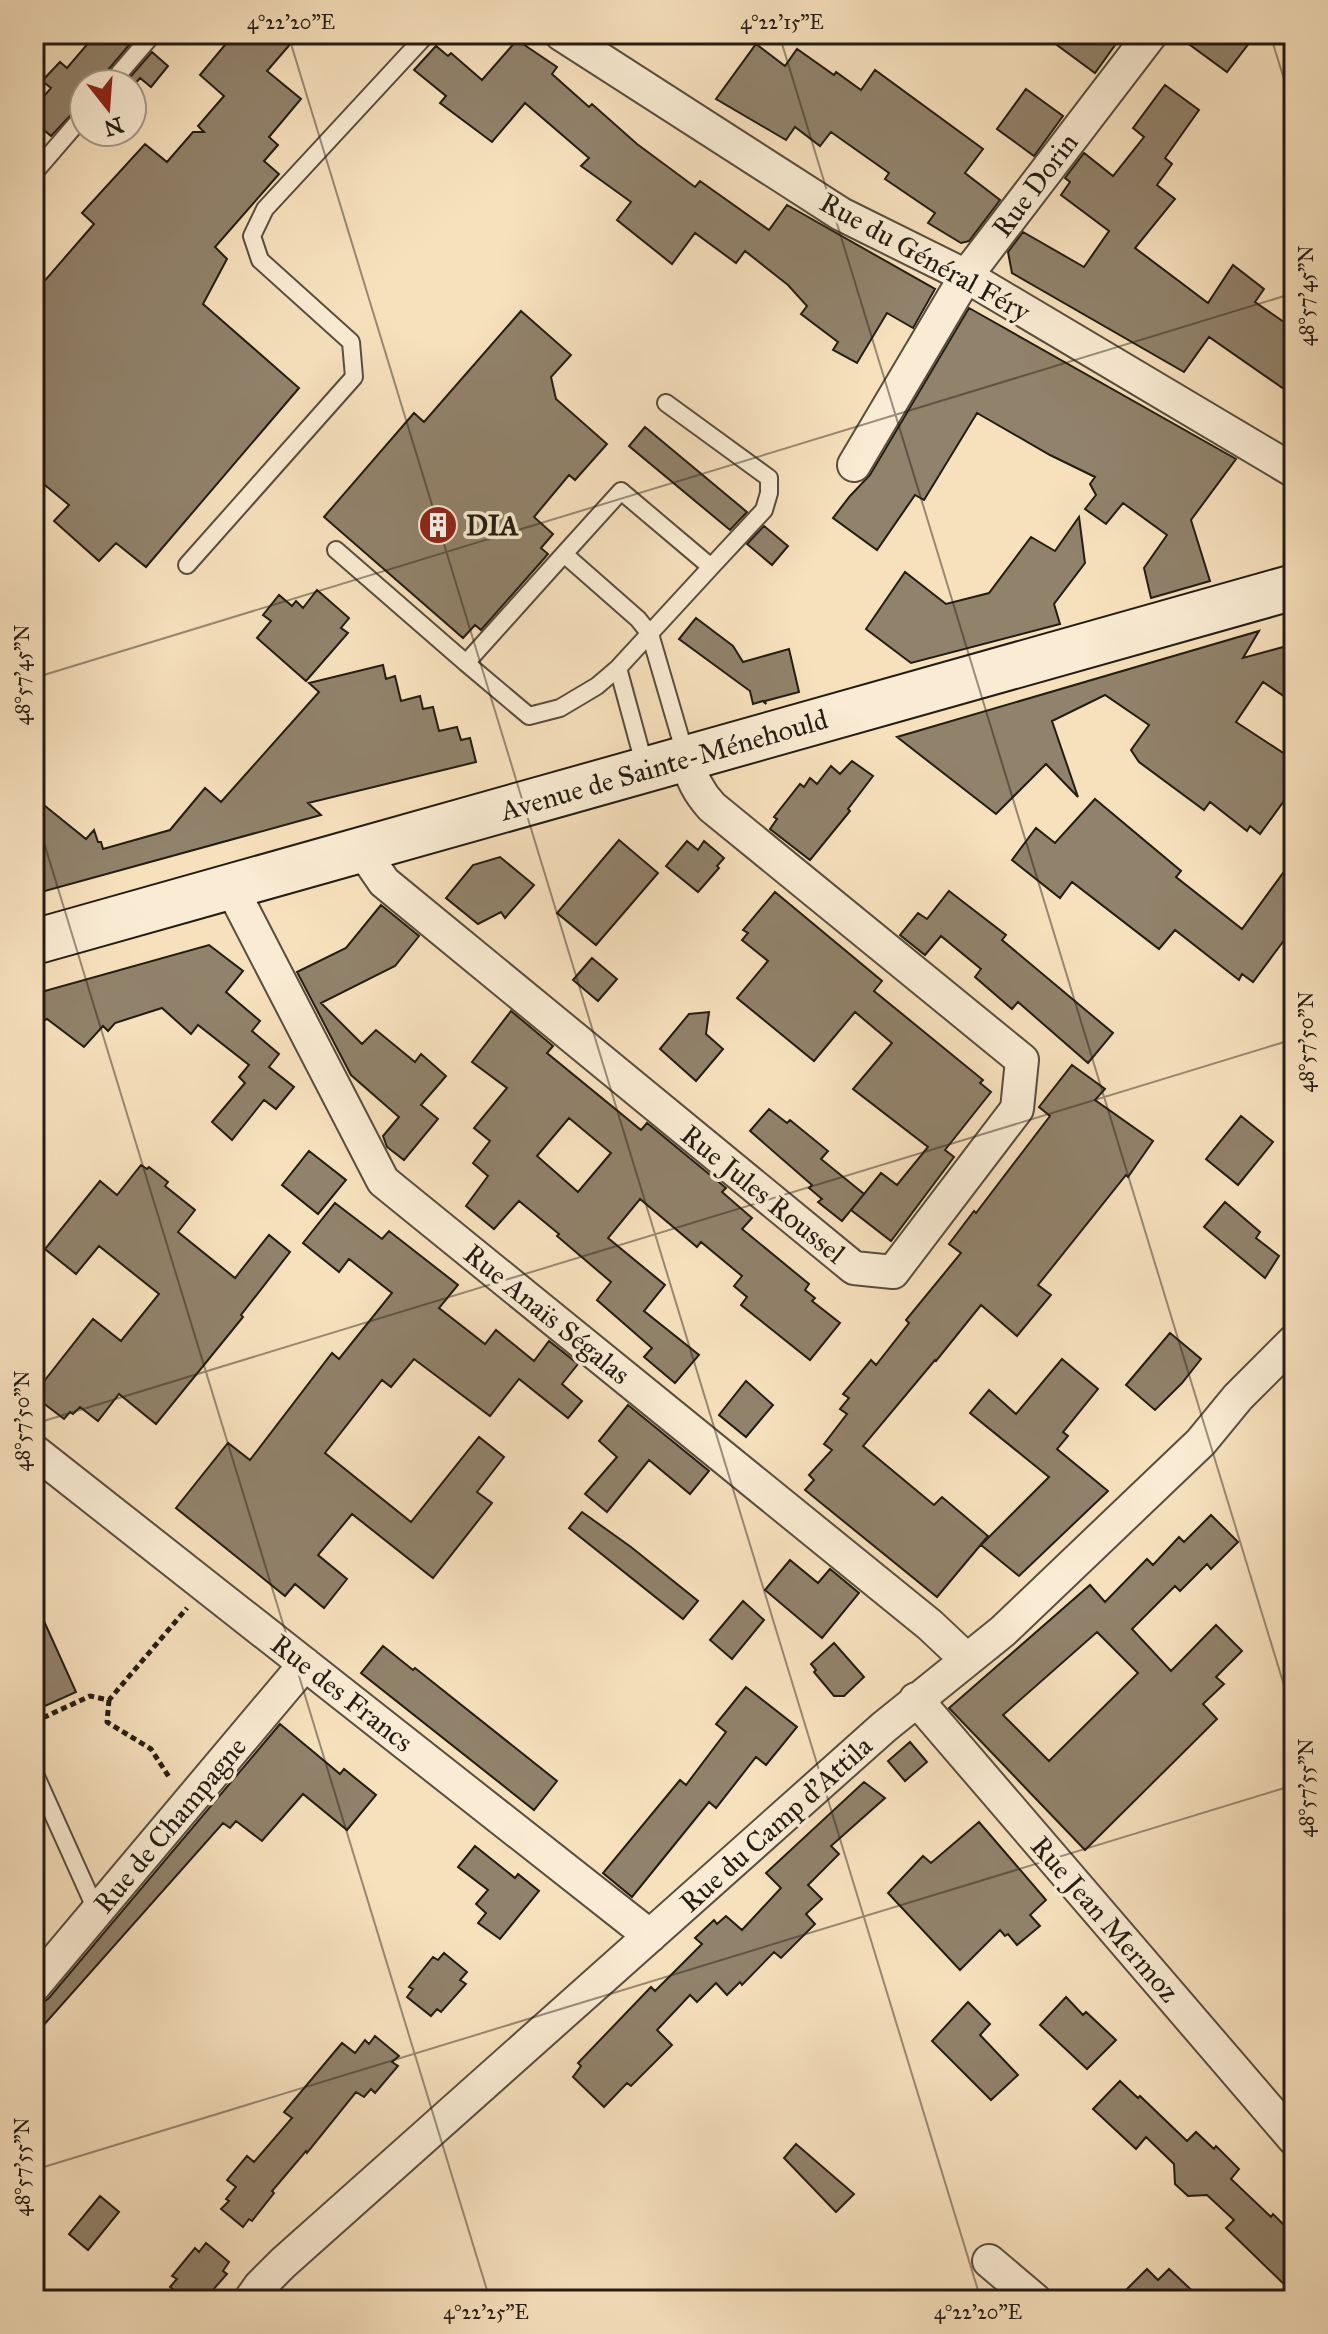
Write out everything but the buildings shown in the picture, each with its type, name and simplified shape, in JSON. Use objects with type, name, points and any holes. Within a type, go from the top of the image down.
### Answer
[{"type":"main road","name":"Avenue de Sainte-Ménehould","points":[[34,942],[1294,587]]},
{"type":"street","name":"Rue du Général Féry","points":[[561,34],[841,214],[966,276],[1294,471]]},
{"type":"street","name":"Rue Dorin","points":[[854,465],[966,276],[1151,34]]},
{"type":"street","name":"Rue Jules Roussel","points":[[362,850],[384,882],[854,1268],[893,1272],[1017,1109],[1022,1060],[712,807],[692,778],[666,764]]},
{"type":"street","name":"Rue Anaïs Ségalas","points":[[231,887],[383,1181],[930,1625],[966,1659]]},
{"type":"street","name":"Rue du Camp d'Attila","points":[[260,2295],[283,2263],[916,1699],[1003,1631],[1192,1451],[1238,1397],[1294,1341]]},
{"type":"street","name":"Rue des Francs","points":[[34,1451],[650,1936]]},
{"type":"street","name":"Rue de Champagne","points":[[34,1986],[305,1664]]},
{"type":"street","name":"Rue Jean Mermoz","points":[[916,1699],[1294,2139]]},
{"type":"street","points":[[989,2261],[1035,2300]]},
{"type":"lane","points":[[124,68],[153,34]]},
{"type":"lane","points":[[187,565],[354,377],[351,342],[260,260],[252,236],[265,209],[427,34]]},
{"type":"lane","points":[[34,173],[68,134]]},
{"type":"lane","points":[[336,550],[529,716],[560,708],[597,686],[618,668],[764,510],[769,478],[666,403]]},
{"type":"lane","points":[[466,663],[621,491],[711,567]]},
{"type":"lane","points":[[564,554],[638,619],[650,634],[666,764]]},
{"type":"lane","points":[[618,668],[666,764]]},
{"type":"lane","points":[[34,1772],[97,1912]]},
{"type":"path","points":[[187,1804],[151,1749],[107,1722],[109,1700],[206,1586]]},
{"type":"path","points":[[34,1722],[90,1696],[109,1700]]},
{"type":"place","name":"DIA","points":[[438,525]]}]
